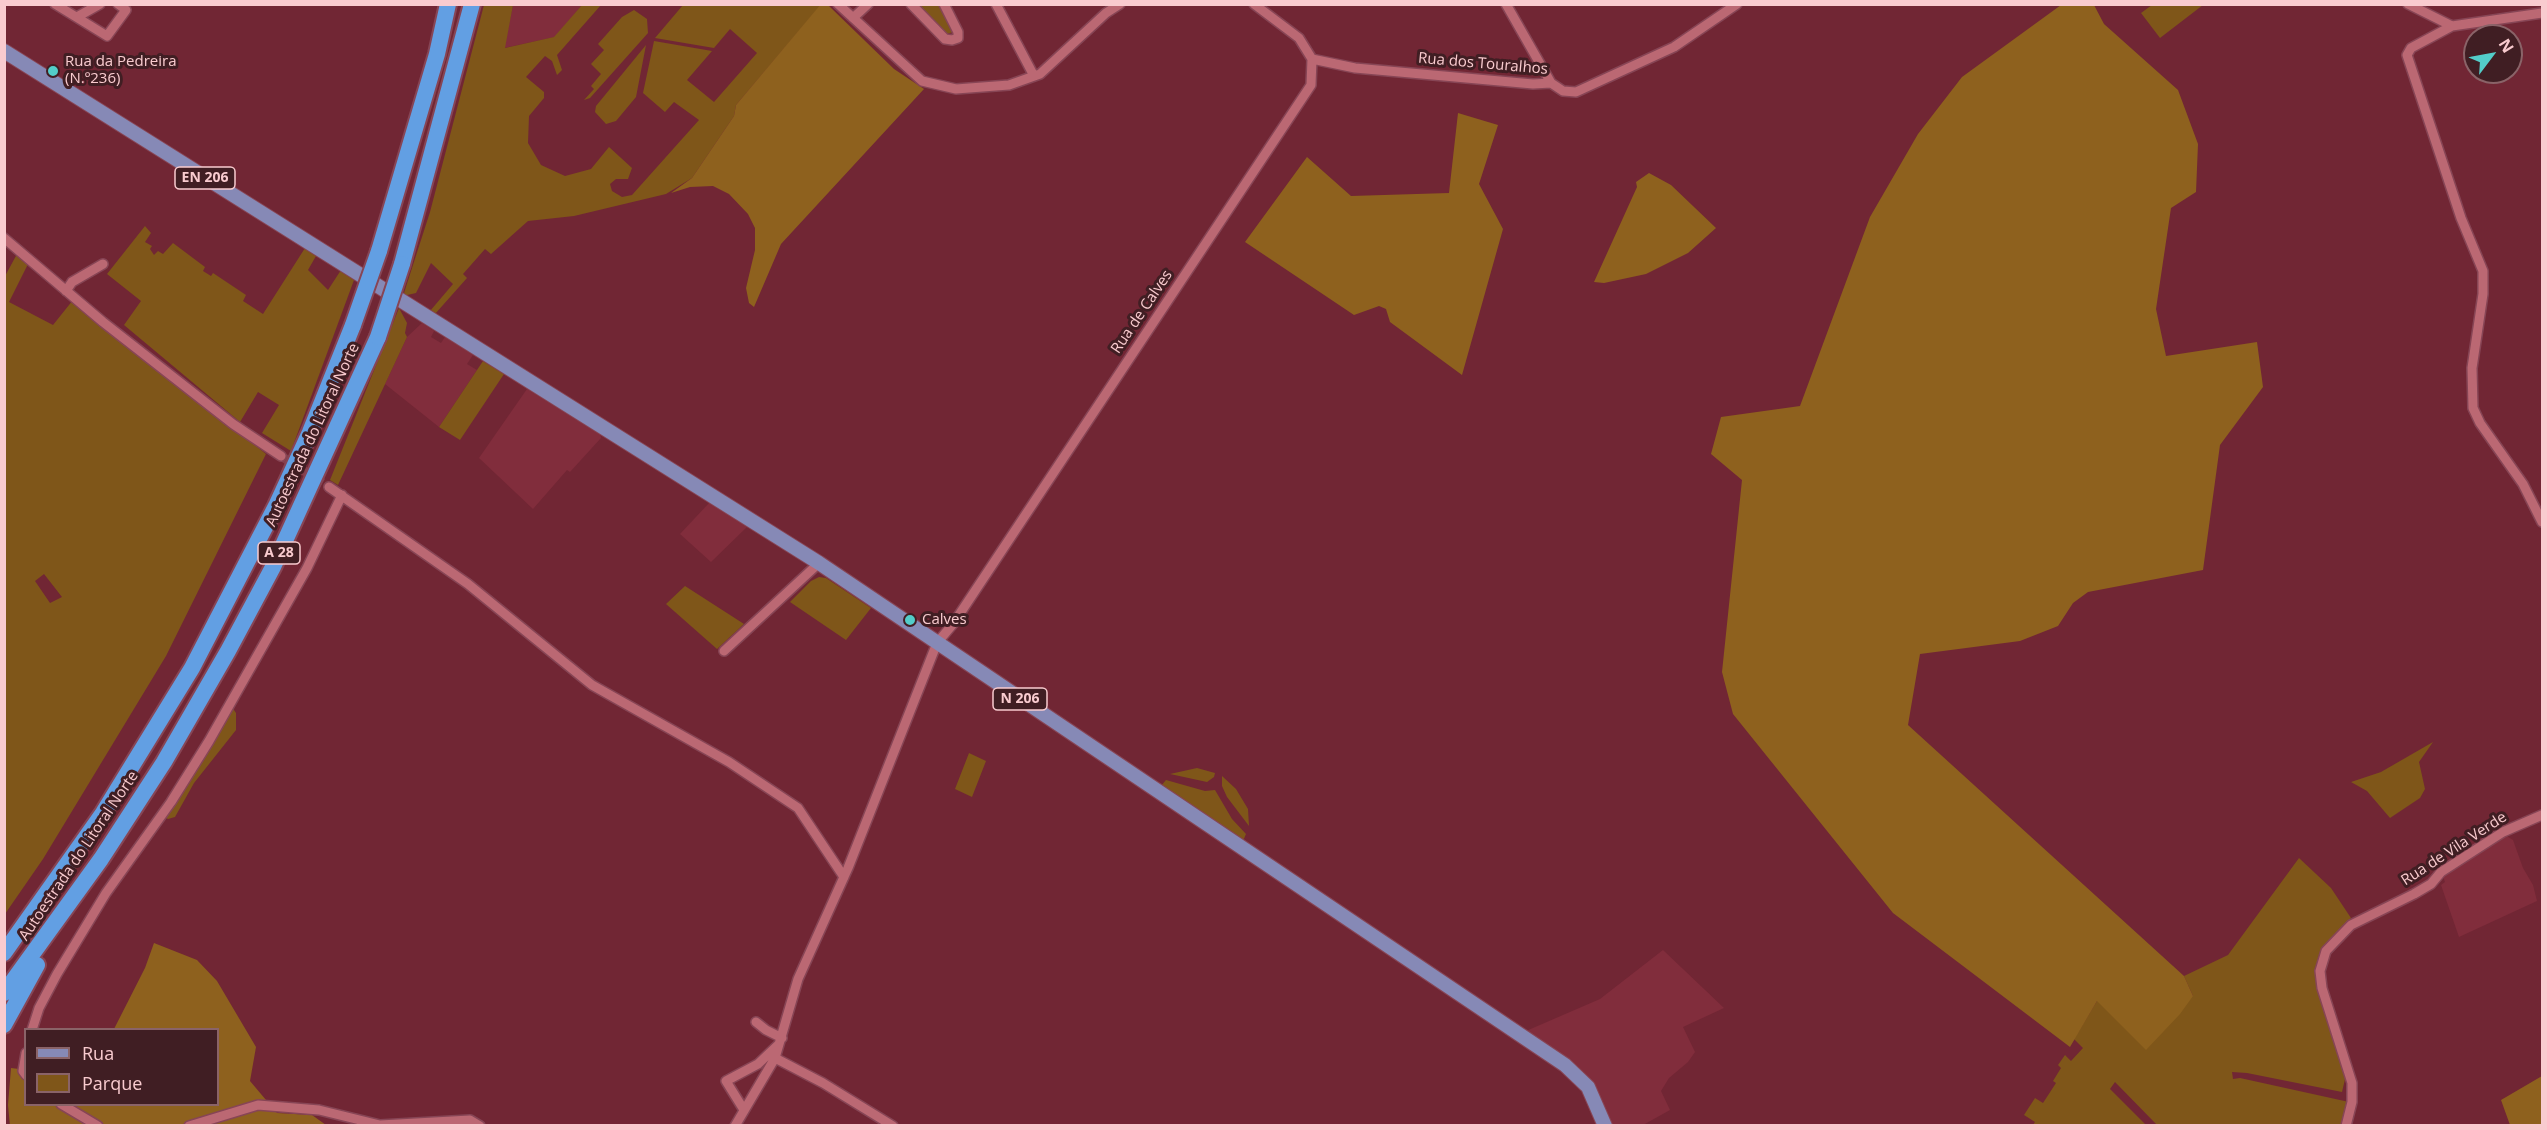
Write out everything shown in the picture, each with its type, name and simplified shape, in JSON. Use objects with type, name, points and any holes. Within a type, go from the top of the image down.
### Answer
[{"type":"highway","name":"Autoestrada do Litoral Norte","points":[[4,953],[103,813],[192,668],[276,506],[310,432],[353,325],[379,250],[437,54],[448,4]]},
{"type":"highway","name":"Autoestrada do Litoral Norte","points":[[4,993],[47,936],[164,762],[273,567],[378,337],[402,264],[472,4]]},
{"type":"highway","points":[[4,1025],[51,943],[47,936]]},
{"type":"main road","name":"EN 206","points":[[4,51],[406,304]]},
{"type":"main road","name":"N 206","points":[[406,304],[819,563],[1565,1065],[1588,1087],[1605,1125]]},
{"type":"street","points":[[55,4],[107,36],[126,10],[118,4]]},
{"type":"street","points":[[77,17],[100,4]]},
{"type":"street","points":[[838,4],[922,81],[956,89],[1009,85],[1040,74],[1120,4]]},
{"type":"street","points":[[853,18],[868,4]]},
{"type":"street","points":[[911,4],[945,39],[952,40],[958,38],[958,32],[944,4]]},
{"type":"street","points":[[996,4],[1034,76]]},
{"type":"street","points":[[1254,4],[1299,38],[1312,59]]},
{"type":"street","points":[[1506,4],[1551,83]]},
{"type":"street","name":"Rua dos Touralhos","points":[[1312,59],[1355,68],[1533,84],[1551,83],[1563,91],[1576,92],[1674,47],[1737,4]]},
{"type":"street","points":[[2408,4],[2452,26]]},
{"type":"street","points":[[2542,13],[2452,26],[2410,48],[2407,55],[2461,218],[2483,271],[2472,368],[2473,408],[2480,423],[2523,483],[2542,522]]},
{"type":"street","name":"Rua de Calves","points":[[735,1125],[775,1058],[798,979],[844,877],[937,643],[959,614],[1311,85],[1312,59]]},
{"type":"street","points":[[4,237],[66,291],[233,424],[281,456]]},
{"type":"street","points":[[66,291],[72,282],[103,264]]},
{"type":"street","points":[[329,487],[468,584],[592,685],[729,762],[798,808],[844,877]]},
{"type":"street","points":[[32,1028],[57,974],[106,893],[171,802],[209,741],[307,568],[342,495]]},
{"type":"street","points":[[724,651],[819,563]]},
{"type":"street","name":"Rua de Vila Verde","points":[[2346,1125],[2352,1102],[2352,1083],[2322,988],[2320,971],[2326,951],[2351,925],[2431,884],[2441,872],[2503,831],[2542,815]]},
{"type":"street","points":[[744,1110],[726,1081],[758,1064],[781,1041],[756,1022]]},
{"type":"street","points":[[775,1058],[823,1083],[893,1125]]},
{"type":"street","points":[[189,1125],[258,1105],[319,1110],[380,1125],[470,1120],[480,1125]]},
{"type":"street","points":[[65,1106],[98,1125]]},
{"type":"shaded area","points":[[821,4],[828,5],[894,69],[924,89],[781,244],[754,307],[749,303],[746,288],[755,250],[755,228],[748,214],[729,194],[713,186],[690,187],[671,193],[692,178],[734,116],[736,105]]},
{"type":"shaded area","points":[[513,5],[582,5],[555,37],[504,48]]},
{"type":"shaded area","points":[[2061,5],[2094,5],[2104,24],[2178,90],[2198,144],[2196,192],[2171,208],[2156,309],[2166,356],[2257,342],[2263,387],[2220,445],[2203,570],[2088,592],[2073,603],[2058,626],[2020,641],[1920,654],[1908,725],[2184,976],[2193,996],[2180,1014],[2146,1050],[2097,1001],[2070,1047],[1893,913],[1733,714],[1722,672],[1742,480],[1711,454],[1721,417],[1800,406],[1870,217],[1918,134],[1962,77]]},
{"type":"shaded area","points":[[1458,113],[1498,125],[1479,184],[1503,229],[1462,375],[1390,322],[1386,309],[1379,306],[1354,315],[1245,242],[1307,157],[1351,196],[1449,193]]},
{"type":"shaded area","points":[[1649,173],[1671,185],[1716,228],[1688,253],[1646,274],[1604,283],[1594,282],[1637,187],[1636,182]]},
{"type":"shaded area","points":[[422,323],[434,331],[431,337],[441,343],[445,337],[473,355],[467,364],[477,370],[439,427],[385,384],[407,337]]},
{"type":"shaded area","points":[[527,389],[600,434],[601,438],[570,472],[567,470],[533,509],[479,458]]},
{"type":"shaded area","points":[[710,502],[748,526],[711,562],[680,534]]},
{"type":"shaded area","points":[[2505,835],[2513,840],[2523,868],[2533,885],[2537,901],[2459,937],[2441,885],[2445,882],[2443,876]]},
{"type":"shaded area","points":[[154,943],[197,960],[217,981],[256,1047],[250,1081],[277,1113],[312,1115],[326,1125],[10,1126],[8,1105],[11,1068],[19,1069],[24,1079],[24,1106],[57,1106],[70,1114],[74,1106],[219,1106],[219,1028],[115,1028],[145,968]]},
{"type":"shaded area","points":[[1663,950],[1724,1008],[1683,1027],[1695,1052],[1688,1062],[1669,1078],[1661,1091],[1670,1110],[1643,1125],[1610,1125],[1589,1080],[1574,1064],[1526,1031],[1600,999]]},
{"type":"shaded area","points":[[2542,1076],[2542,1125],[2510,1125],[2501,1100]]},
{"type":"green space","points":[[484,5],[513,5],[505,48],[554,37],[582,5],[601,5],[557,55],[562,70],[557,75],[552,61],[545,56],[526,77],[544,92],[544,98],[529,116],[528,143],[541,165],[565,176],[591,169],[609,147],[632,168],[628,179],[616,179],[610,184],[612,191],[622,197],[632,195],[699,120],[674,102],[665,112],[643,93],[654,41],[712,51],[687,80],[714,102],[757,53],[730,29],[714,48],[655,38],[683,5],[821,5],[736,105],[734,116],[692,178],[666,194],[574,216],[528,221],[491,254],[485,249],[463,274],[467,278],[435,314],[430,311],[453,284],[431,263],[416,293],[403,296],[430,212]]},
{"type":"green space","points":[[918,5],[939,5],[953,32],[947,34]]},
{"type":"green space","points":[[2152,5],[2203,5],[2160,38],[2141,13]]},
{"type":"green space","points":[[634,10],[647,19],[648,33],[590,98],[584,100],[594,89],[591,86],[601,74],[591,64],[604,50],[598,44],[622,17]]},
{"type":"green space","points":[[646,45],[636,97],[616,121],[606,124],[595,112],[596,106]]},
{"type":"green space","points":[[145,226],[151,233],[145,242],[152,246],[150,249],[154,255],[158,251],[163,254],[173,243],[205,267],[203,271],[211,276],[213,273],[246,295],[243,301],[263,314],[305,248],[316,256],[308,270],[328,290],[341,270],[354,280],[291,451],[262,433],[279,405],[258,392],[240,422],[124,325],[141,301],[107,274]]},
{"type":"green space","points":[[17,254],[28,264],[9,302],[53,325],[73,300],[266,454],[166,656],[43,859],[5,914],[4,278]],"holes":[[[44,574],[62,597],[50,603],[35,581]]]},
{"type":"green space","points":[[399,308],[407,323],[405,333],[407,337],[338,485],[330,480]]},
{"type":"green space","points":[[483,361],[504,374],[460,440],[439,427]]},
{"type":"green space","points":[[819,577],[826,578],[871,608],[846,640],[790,602],[811,581]]},
{"type":"green space","points":[[685,586],[744,624],[717,649],[666,604]]},
{"type":"green space","points":[[232,707],[236,713],[236,730],[194,783],[175,817],[168,819],[164,817]]},
{"type":"green space","points":[[2433,742],[2419,762],[2425,789],[2420,798],[2390,818],[2367,791],[2351,782],[2381,772]]},
{"type":"green space","points":[[969,753],[986,761],[972,797],[955,789]]},
{"type":"green space","points":[[1197,768],[1215,773],[1214,777],[1207,782],[1170,774]]},
{"type":"green space","points":[[1222,776],[1236,789],[1248,809],[1249,826],[1227,797],[1222,786]]},
{"type":"green space","points":[[1166,780],[1205,791],[1215,790],[1232,819],[1246,834],[1243,841],[1161,786]]},
{"type":"green space","points":[[2299,858],[2331,888],[2351,918],[2327,942],[2318,958],[2315,972],[2346,1075],[2342,1092],[2247,1073],[2232,1072],[2233,1079],[2240,1078],[2349,1102],[2342,1125],[2157,1125],[2115,1082],[2110,1089],[2146,1125],[2033,1125],[2035,1122],[2024,1115],[2035,1098],[2043,1103],[2056,1083],[2053,1081],[2061,1068],[2058,1065],[2065,1055],[2071,1061],[2083,1048],[2074,1039],[2097,1001],[2193,996],[2184,976],[2228,955]]},
{"type":"tunnel","points":[[281,456],[329,487]]},
{"type":"place","name":"Rua da Pedreira (N.º236)","points":[[53,71]]},
{"type":"place","name":"Calves","points":[[910,620]]}]
